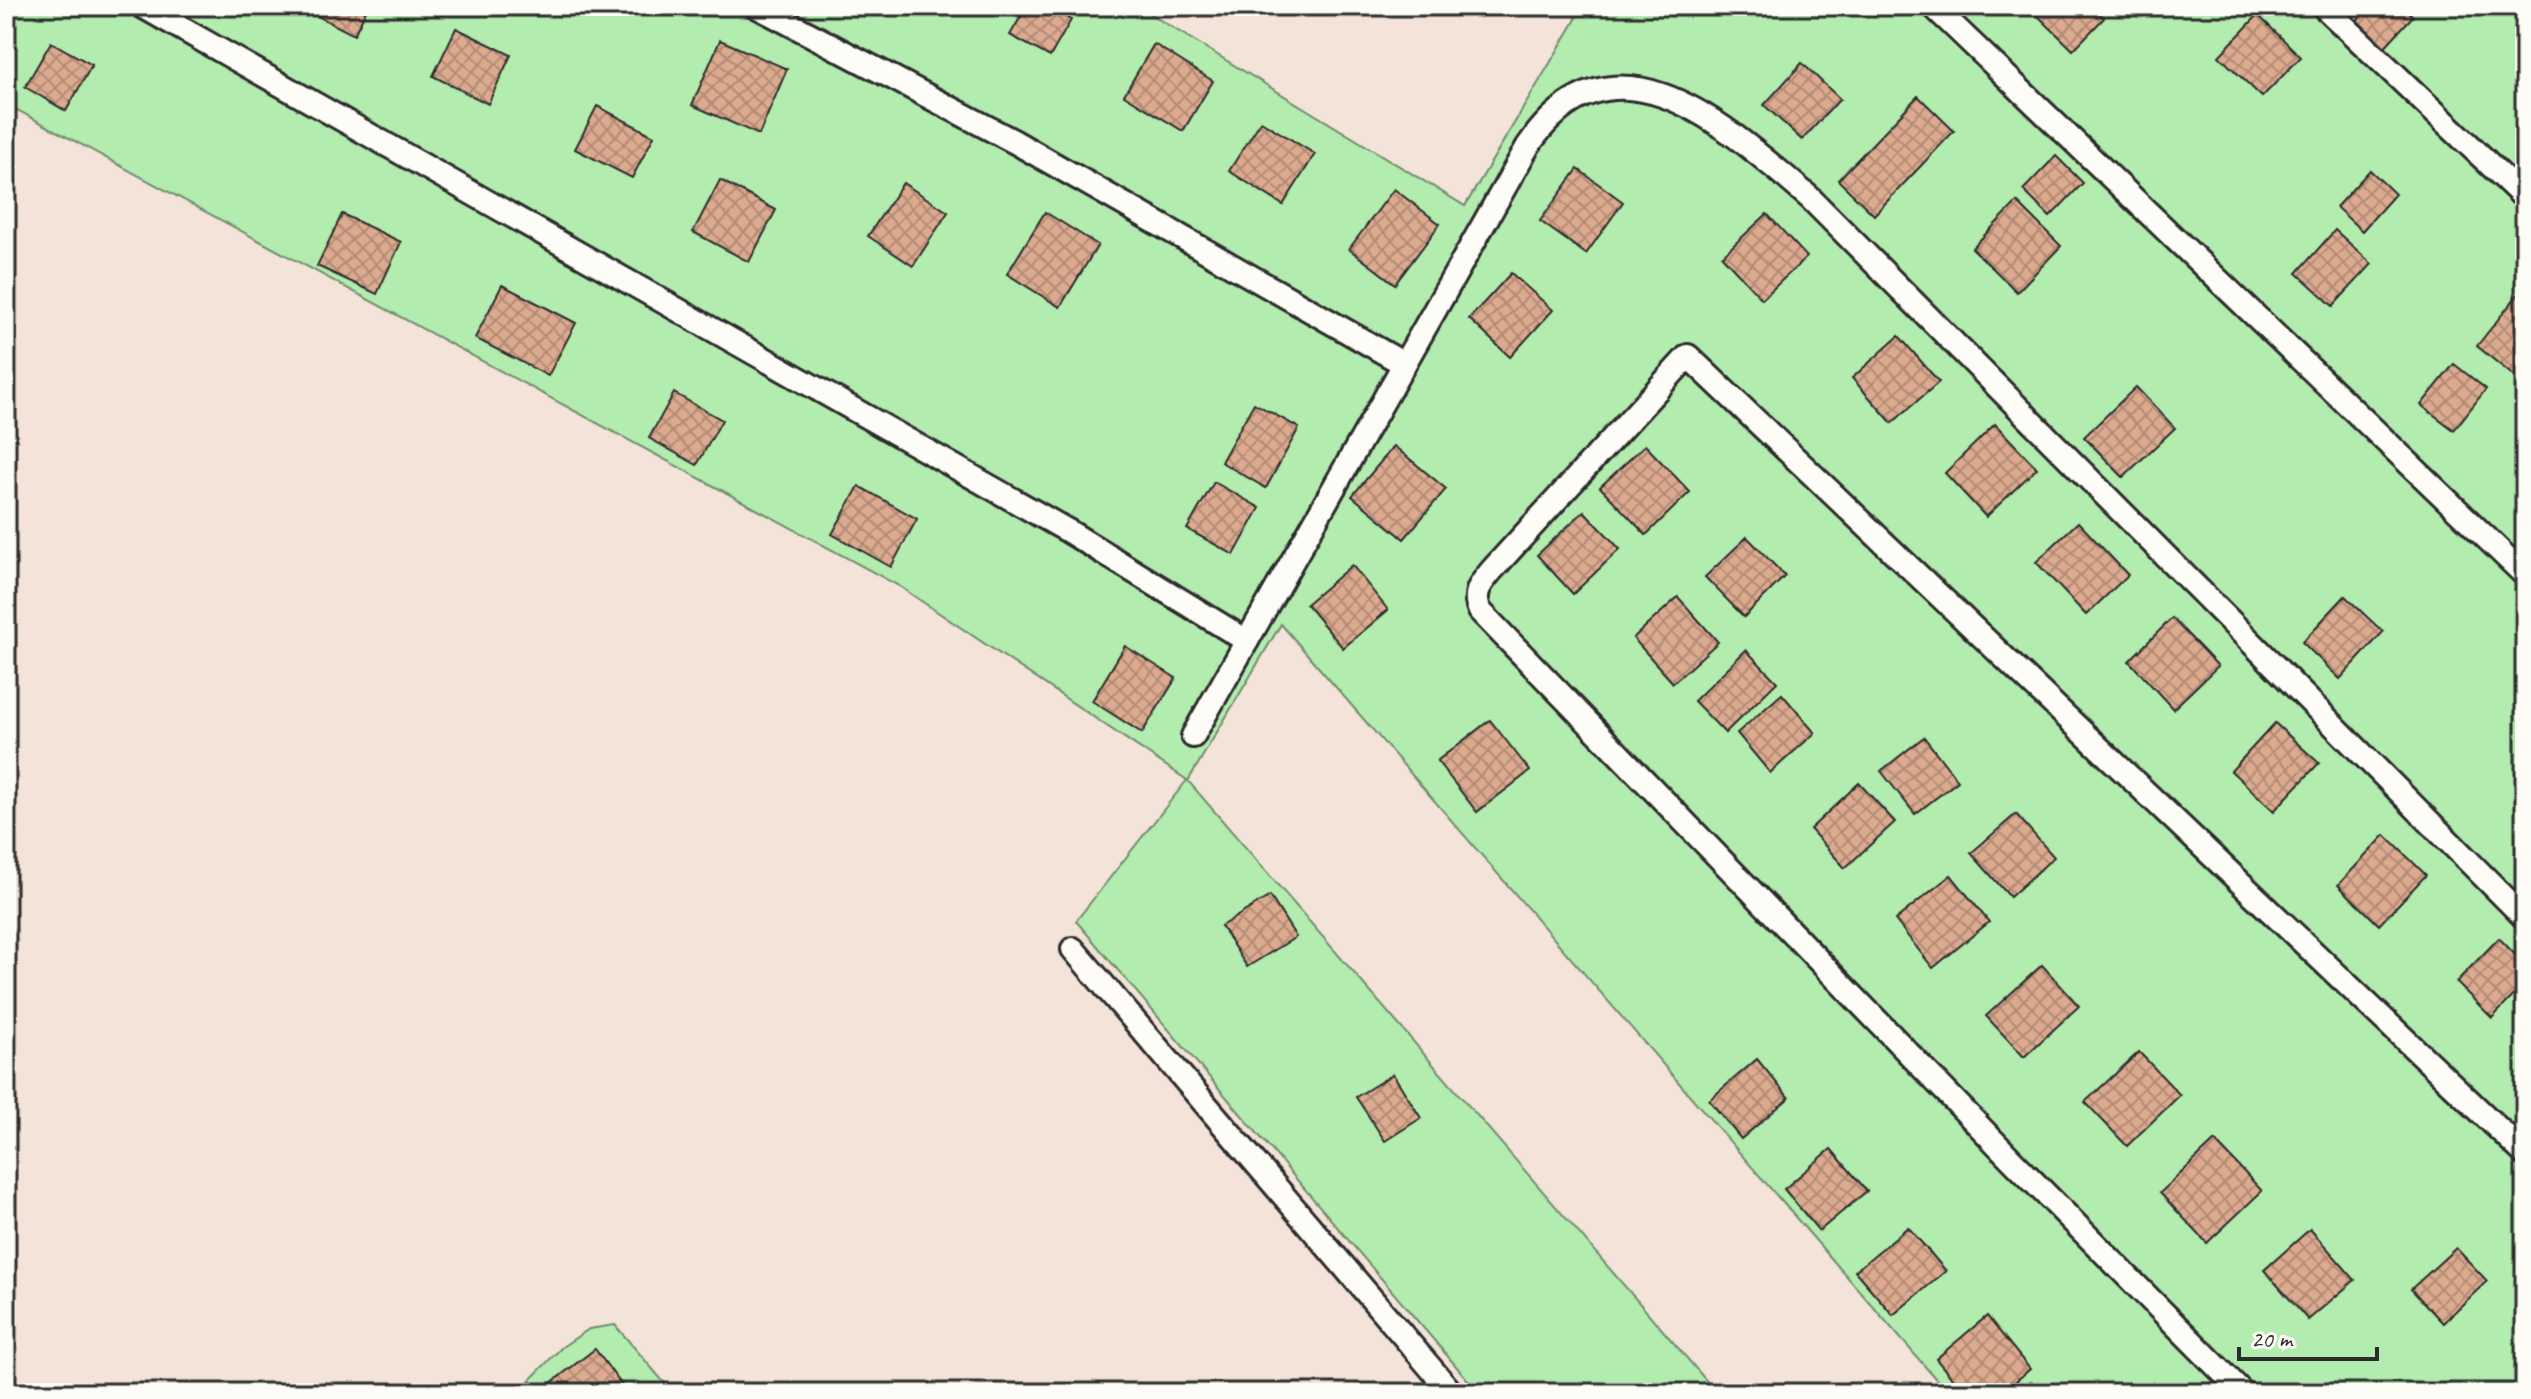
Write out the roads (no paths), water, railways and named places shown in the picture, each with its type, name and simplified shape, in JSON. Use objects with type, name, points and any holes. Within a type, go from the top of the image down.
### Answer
[{"type":"lane","points":[[142,6],[1056,524],[1247,641]]},
{"type":"lane","points":[[756,6],[1015,142],[1404,364]]},
{"type":"lane","points":[[1933,6],[2525,575]]},
{"type":"lane","points":[[2323,6],[2525,198]]},
{"type":"lane","points":[[1193,736],[1545,122],[1566,104],[1593,93],[1620,88],[1656,91],[1687,104],[1740,138],[1809,197],[2525,918]]},
{"type":"lane","points":[[2243,1393],[2012,1160],[1480,611],[1475,601],[1479,585],[1688,356],[2525,1154]]},
{"type":"lane","points":[[1073,949],[1452,1393]]}]
